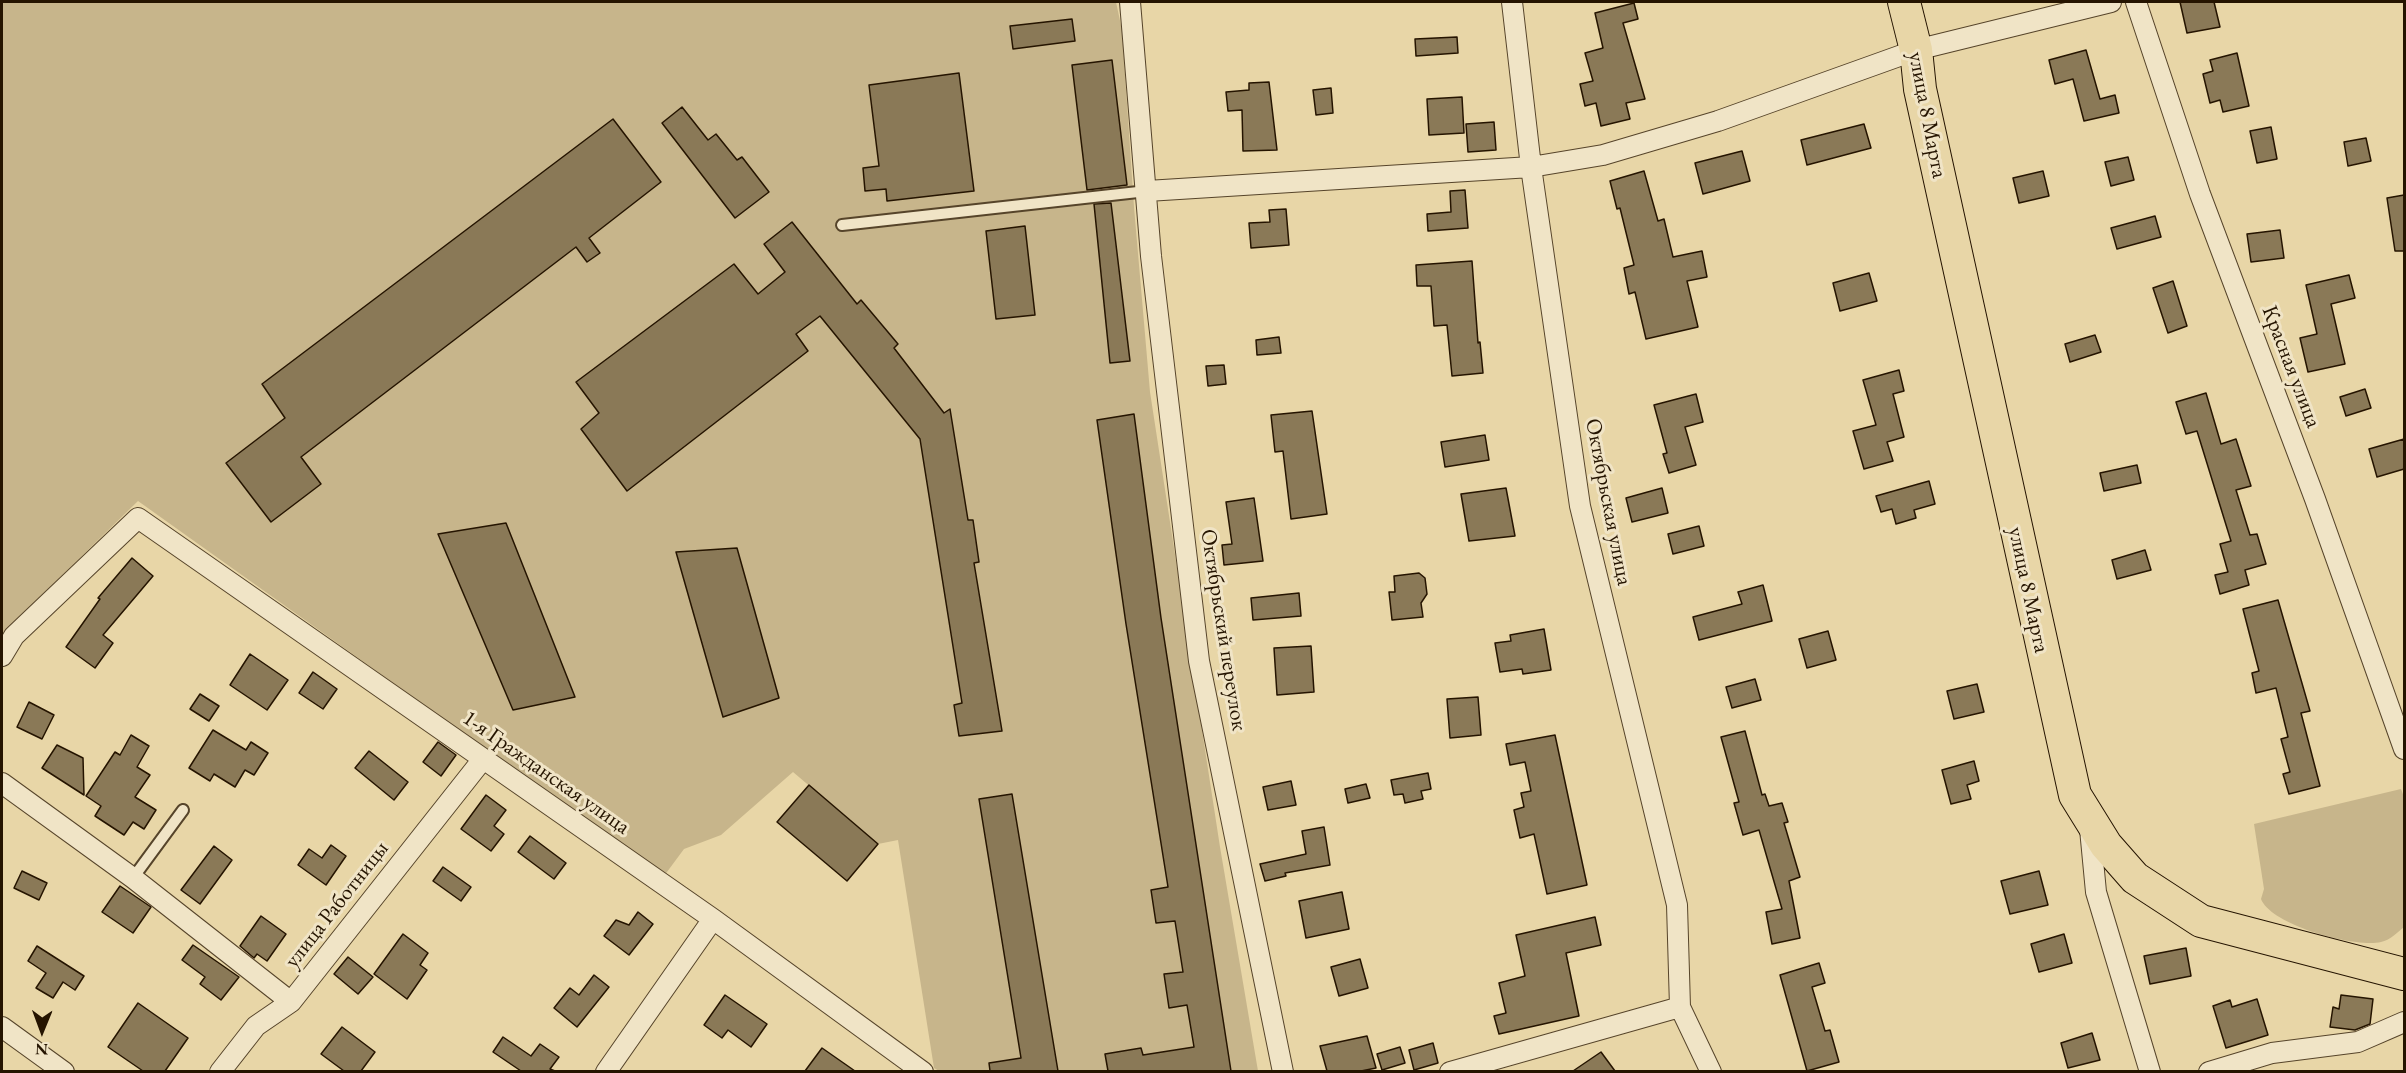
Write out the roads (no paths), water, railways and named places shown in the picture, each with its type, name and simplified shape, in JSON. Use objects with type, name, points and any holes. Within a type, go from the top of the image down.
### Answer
[{"type":"main road","name":"улица 8 Марта","points":[[1904,2],[1916,50],[1922,100],[2066,763],[2075,795],[2088,821],[2135,878],[2201,921],[2404,973]]},
{"type":"street","name":"Октябрьский переулок","points":[[1130,2],[1151,256],[1198,661],[1283,1071]]},
{"type":"street","name":"Октябрьская улица","points":[[1512,2],[1531,167],[1580,506],[1677,905],[1680,1007]]},
{"type":"street","points":[[1147,191],[1531,167],[1603,155],[1662,139],[1916,50],[2110,2]]},
{"type":"street","name":"Красная улица","points":[[2136,2],[2200,194],[2315,499],[2404,749]]},
{"type":"street","name":"1-я Гражданская улица","points":[[2,656],[14,636],[138,518],[713,919],[923,1071]]},
{"type":"street","name":"улица Работницы","points":[[220,1071],[256,1026],[291,1002],[483,759]]},
{"type":"street","points":[[2,783],[133,878],[291,1002]]},
{"type":"street","points":[[2088,821],[2096,891],[2150,1071]]},
{"type":"street","points":[[606,1071],[713,919]]},
{"type":"street","points":[[1450,1071],[1680,1007],[1711,1071]]},
{"type":"street","points":[[2209,1071],[2272,1053],[2358,1042],[2404,1022]]},
{"type":"street","points":[[2,1027],[64,1071]]},
{"type":"lane","points":[[842,225],[1147,191]]},
{"type":"lane","points":[[133,878],[183,810]]}]
